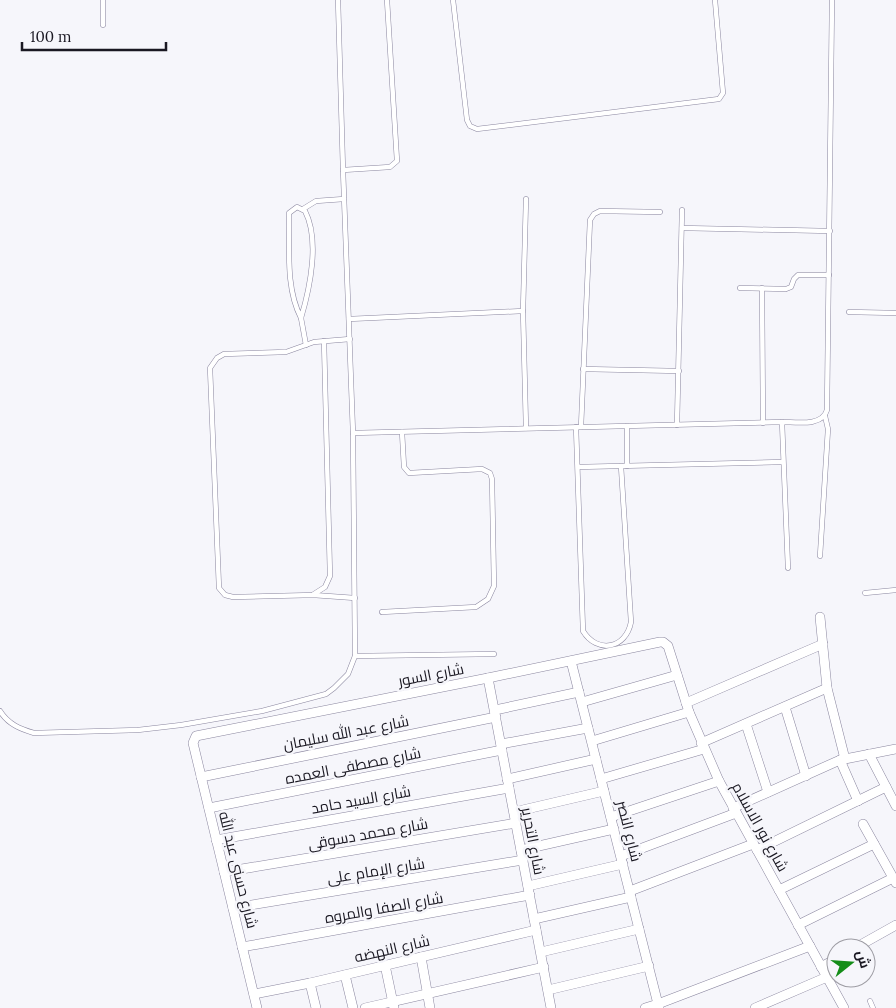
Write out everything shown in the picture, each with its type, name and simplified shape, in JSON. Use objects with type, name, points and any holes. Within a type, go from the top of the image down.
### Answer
[{"type":"street","points":[[820,617],[827,688],[842,760],[858,801]]},
{"type":"street","name":"شارع السور","points":[[194,738],[208,733],[660,642],[665,643],[669,651]]},
{"type":"street","points":[[592,741],[688,707],[823,644]]},
{"type":"street","name":"شارع نور الاسلام","points":[[669,651],[688,707],[719,781],[826,975]]},
{"type":"street","name":"شارع النصر","points":[[571,661],[659,1006]]},
{"type":"street","points":[[582,702],[677,676]]},
{"type":"street","name":"شارع التحرير","points":[[488,678],[551,1008]]},
{"type":"street","points":[[601,779],[703,746],[746,724],[827,688]]},
{"type":"street","name":"شارع عبد الله سليمان","points":[[201,777],[495,714],[579,692]]},
{"type":"street","points":[[785,707],[806,776]]},
{"type":"street","points":[[746,724],[768,792]]},
{"type":"street","name":"شارع مصطفى العمده","points":[[209,808],[588,728]]},
{"type":"street","name":"شارع حسنى عبد الله","points":[[194,738],[193,743],[257,1008]]},
{"type":"street","name":"شارع الصفا والمروه","points":[[242,947],[529,891],[622,860],[735,811],[768,792],[842,760],[896,749]]},
{"type":"street","points":[[870,754],[896,806]]},
{"type":"street","name":"شارع السيد حامد","points":[[216,840],[508,783],[596,759]]},
{"type":"street","points":[[611,817],[719,781]]},
{"type":"street","points":[[534,919],[630,894],[755,847],[886,787]]},
{"type":"street","points":[[514,812],[604,791]]},
{"type":"street","name":"شارع محمد دسوقى","points":[[224,872],[516,823]]},
{"type":"street","points":[[798,925],[895,880],[863,824]]},
{"type":"street","points":[[521,850],[614,829]]},
{"type":"street","points":[[779,890],[874,844]]},
{"type":"street","name":"شارع الإمام على","points":[[233,908],[523,860]]},
{"type":"street","points":[[873,938],[896,925]]},
{"type":"street","points":[[541,952],[639,929]]},
{"type":"street","name":"شارع النهضه","points":[[254,994],[310,983],[536,930]]},
{"type":"street","points":[[645,1008],[659,1006],[810,946]]},
{"type":"street","points":[[421,957],[430,1008]]},
{"type":"street","points":[[821,967],[826,964]]},
{"type":"street","points":[[385,965],[393,1005]]},
{"type":"street","points":[[548,990],[649,966]]},
{"type":"street","points":[[365,1008],[393,1005],[427,994],[544,967]]},
{"type":"street","points":[[345,975],[353,1008]]},
{"type":"street","points":[[755,1008],[826,977]]},
{"type":"street","points":[[310,983],[316,1008]]},
{"type":"street","name":"شارع نور الاسلام","points":[[833,988],[844,1008]]},
{"type":"lane","points":[[103,0],[103,25]]},
{"type":"lane","points":[[0,711],[11,723],[34,733],[138,730],[262,711],[326,694],[348,674],[355,656],[353,433],[338,0]]},
{"type":"lane","points":[[343,170],[390,167],[397,161],[387,0]]},
{"type":"lane","points":[[453,0],[467,120],[470,126],[477,129],[719,99],[723,93],[715,0]]},
{"type":"lane","points":[[820,556],[828,429],[825,416],[827,410],[832,0]]},
{"type":"lane","points":[[303,209],[316,201],[344,199]]},
{"type":"lane","points":[[526,199],[523,311],[526,428]]},
{"type":"lane","points":[[301,318],[311,278],[312,230],[303,209],[297,207],[291,210],[289,214],[291,287],[301,318],[306,345]]},
{"type":"lane","points":[[677,425],[682,210]]},
{"type":"lane","points":[[621,466],[631,622],[628,633],[621,641],[605,646],[590,640],[583,631],[578,427],[583,369],[589,223],[596,212],[660,212]]},
{"type":"lane","points":[[682,228],[830,231]]},
{"type":"lane","points":[[740,288],[789,288],[796,276],[801,274],[829,275]]},
{"type":"lane","points":[[762,288],[762,423]]},
{"type":"lane","points":[[349,319],[523,311]]},
{"type":"lane","points":[[849,312],[896,313]]},
{"type":"lane","points":[[350,340],[324,341],[286,352],[224,354],[216,358],[210,368],[219,588],[225,595],[233,596],[313,595],[355,598]]},
{"type":"lane","points":[[313,595],[325,587],[330,576],[324,341]]},
{"type":"lane","points":[[583,369],[679,371]]},
{"type":"lane","points":[[353,433],[762,423],[816,421],[825,416]]},
{"type":"lane","points":[[782,422],[788,568]]},
{"type":"lane","points":[[627,426],[627,466]]},
{"type":"lane","points":[[382,612],[476,607],[488,599],[494,586],[492,479],[490,473],[482,469],[409,473],[404,467],[402,432]]},
{"type":"lane","points":[[578,467],[783,462]]},
{"type":"lane","points":[[865,593],[896,590]]},
{"type":"lane","points":[[355,656],[494,654]]},
{"type":"lane","points":[[870,1001],[873,1008]]}]
